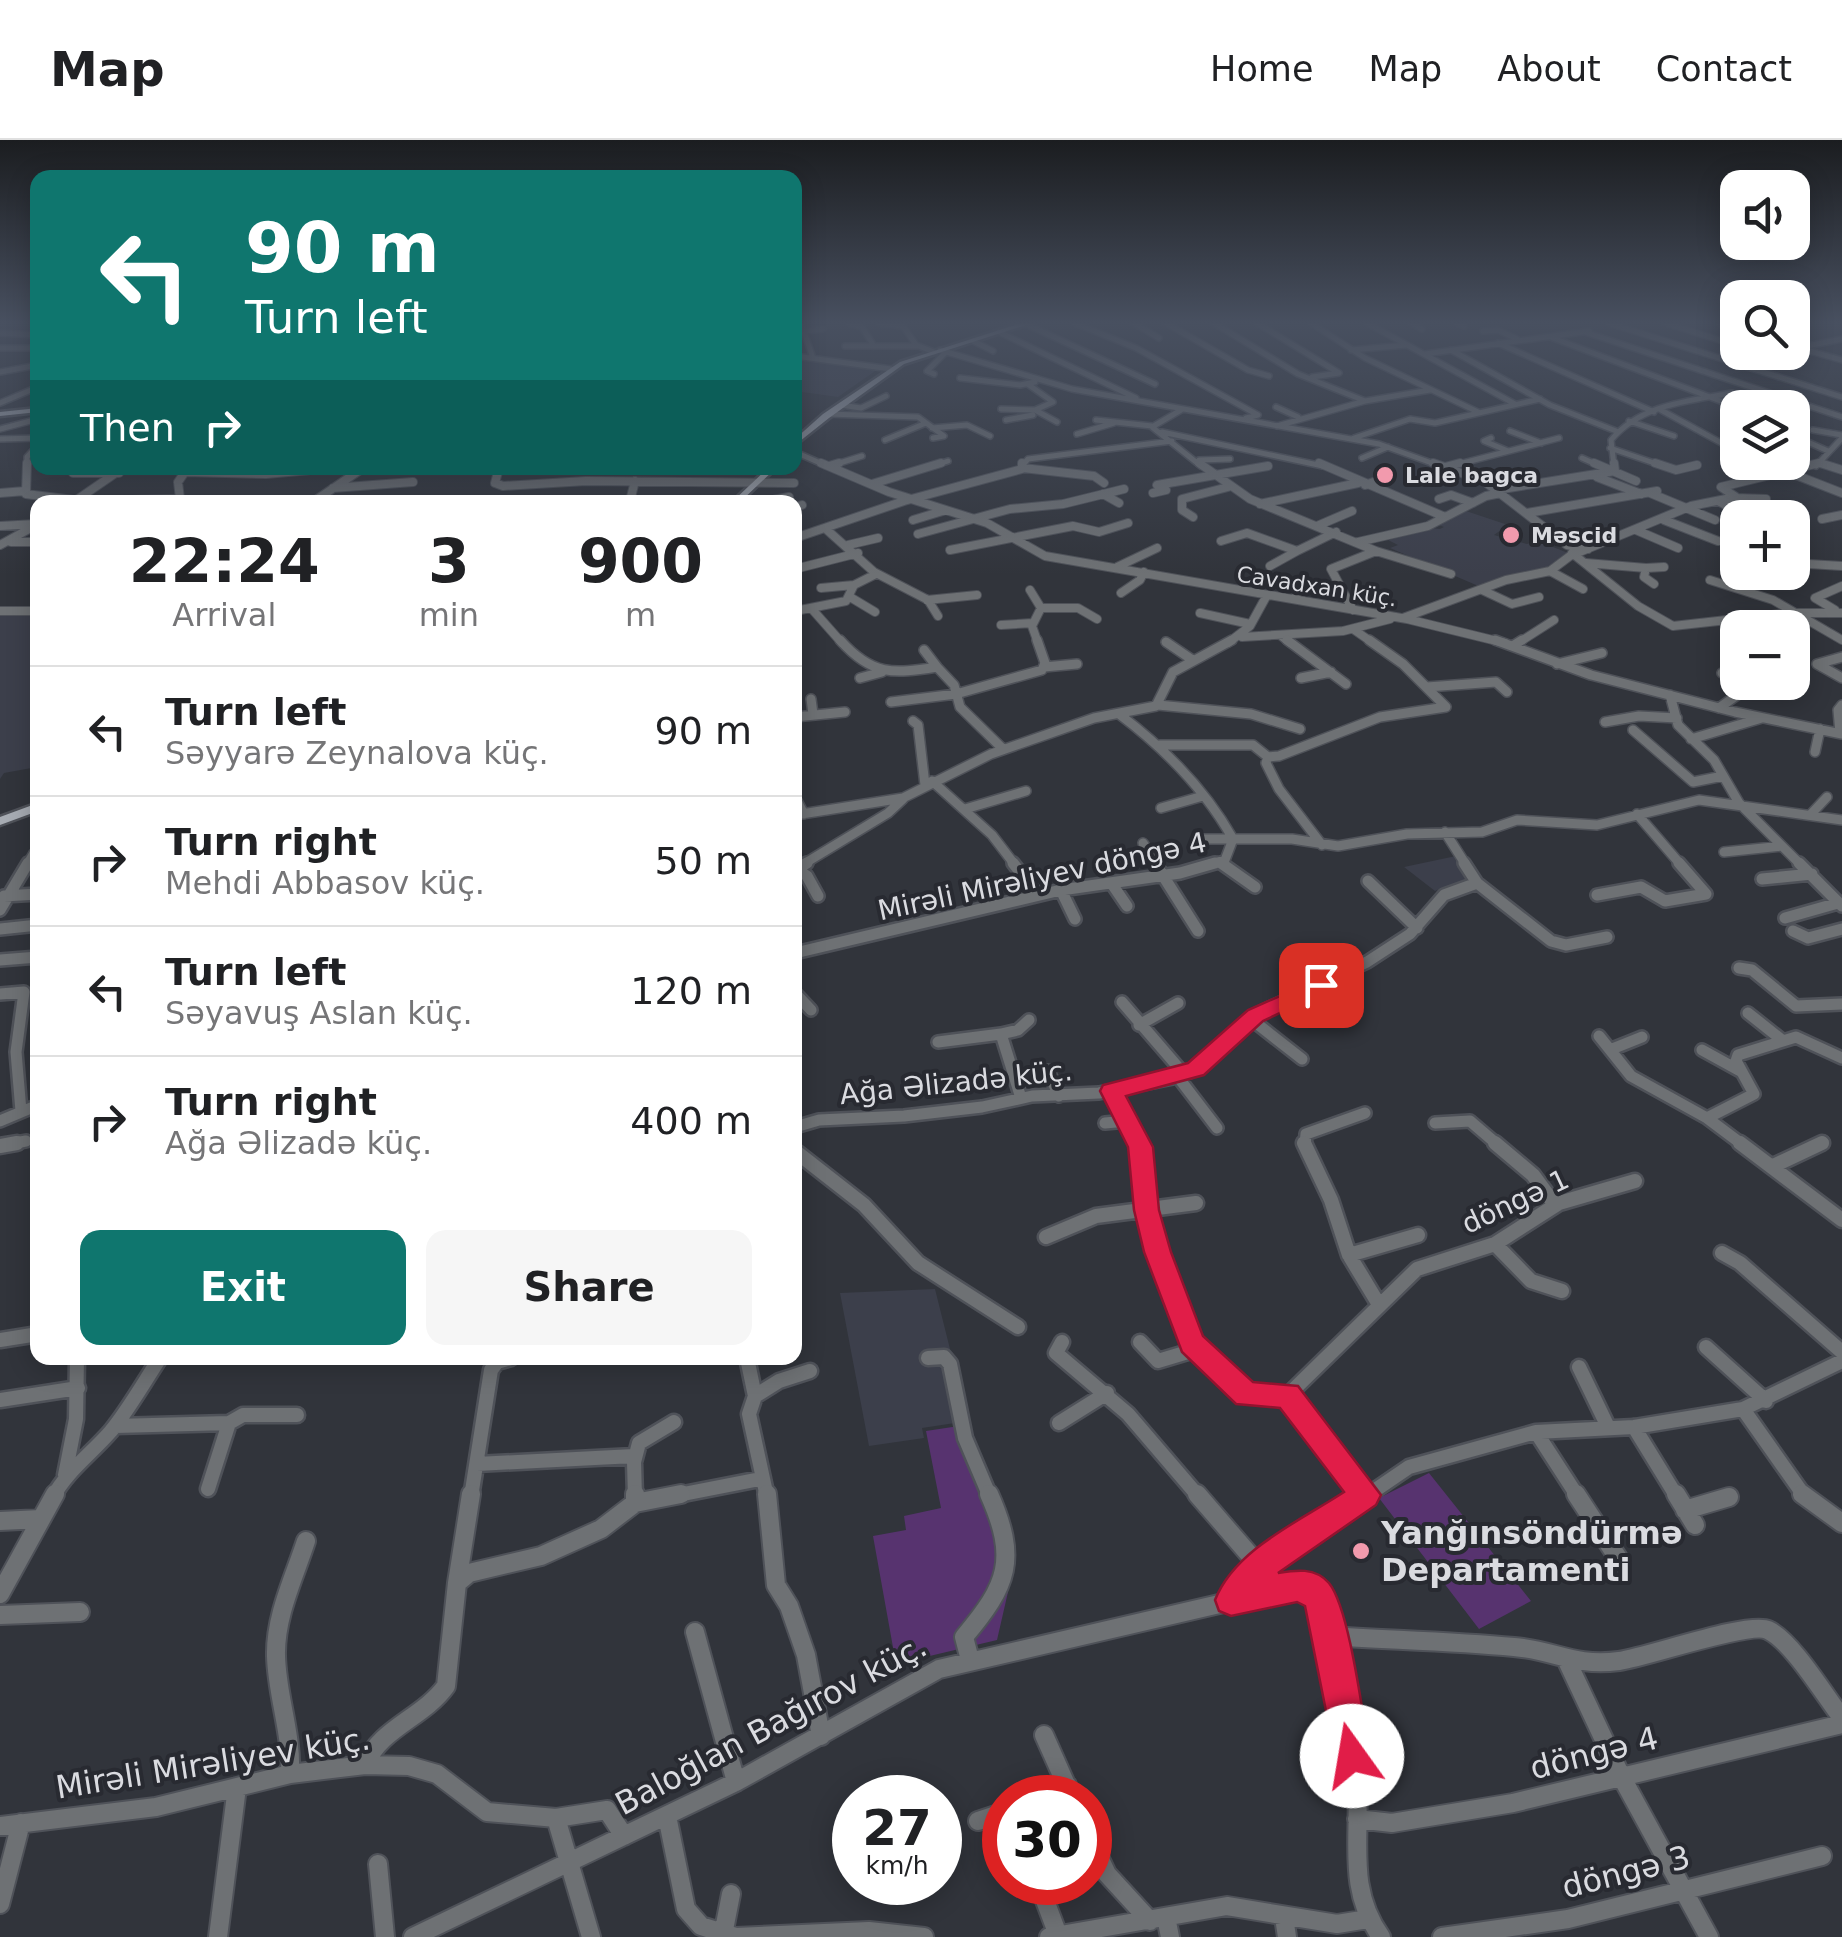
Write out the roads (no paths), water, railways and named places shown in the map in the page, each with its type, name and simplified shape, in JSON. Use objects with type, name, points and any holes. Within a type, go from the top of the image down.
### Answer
[{"type":"main road","points":[[802,438],[838,407]]},
{"type":"main road","points":[[0,414],[30,411]]},
{"type":"main road","points":[[745,495],[764,475]]},
{"type":"main road","points":[[0,821],[30,810]]},
{"type":"street","points":[[1006,420],[1045,407]]},
{"type":"street","points":[[1164,407],[1354,438],[1480,479],[1668,625],[1720,620]]},
{"type":"street","points":[[1242,420],[1258,414],[1245,407]]},
{"type":"street","points":[[1276,407],[1298,417]]},
{"type":"street","points":[[1277,426],[1340,407]]},
{"type":"street","points":[[1467,407],[1478,412]]},
{"type":"street","points":[[1354,438],[1420,418],[1496,407],[1514,416]]},
{"type":"street","points":[[1556,407],[1614,435]]},
{"type":"street","points":[[1648,407],[1720,443]]},
{"type":"street","points":[[1601,438],[1614,435],[1629,422],[1674,407]]},
{"type":"street","points":[[1811,407],[1842,421]]},
{"type":"street","points":[[1001,409],[1038,412],[1057,422]]},
{"type":"street","points":[[1152,426],[1182,410]]},
{"type":"street","points":[[1813,415],[1824,411]]},
{"type":"street","points":[[900,412],[909,416]]},
{"type":"street","points":[[828,414],[920,418],[944,436],[933,440],[936,442]]},
{"type":"street","points":[[1424,429],[1431,419]]},
{"type":"street","points":[[0,429],[30,420]]},
{"type":"street","points":[[1096,420],[1152,426],[1187,456],[1200,460],[1230,459]]},
{"type":"street","points":[[1084,431],[1118,422]]},
{"type":"street","points":[[1629,422],[1674,436]]},
{"type":"street","points":[[884,440],[914,425],[967,425],[990,436]]},
{"type":"street","points":[[1813,430],[1841,440]]},
{"type":"street","points":[[1510,431],[1540,443]]},
{"type":"street","points":[[1162,432],[1315,461],[1445,517]]},
{"type":"street","points":[[1614,435],[1610,448],[1616,468]]},
{"type":"street","points":[[1491,438],[1484,441],[1508,451]]},
{"type":"street","points":[[1446,467],[1560,438]]},
{"type":"street","points":[[0,439],[30,441]]},
{"type":"street","points":[[2,448],[10,439]]},
{"type":"street","points":[[1024,468],[1022,462],[1032,458],[1172,440]]},
{"type":"street","points":[[1820,464],[1841,440]]},
{"type":"street","points":[[1810,444],[1828,451]]},
{"type":"street","points":[[1362,458],[1388,448]]},
{"type":"street","points":[[1610,448],[1676,470],[1697,465]]},
{"type":"street","points":[[30,454],[25,491],[30,495]]},
{"type":"street","points":[[1496,454],[1509,460]]},
{"type":"street","points":[[1358,542],[1420,528],[1498,491],[1593,475],[1668,454]]},
{"type":"street","name":"Cavadxan küç.","points":[[802,455],[912,499],[973,518],[1045,556],[1398,618],[1514,645],[1557,664],[1719,708],[1841,734]]},
{"type":"street","points":[[829,466],[862,456]]},
{"type":"street","points":[[1582,458],[1616,468],[1636,481]]},
{"type":"street","points":[[1200,460],[1228,487],[1260,504],[1376,551]]},
{"type":"street","points":[[872,484],[948,461]]},
{"type":"street","points":[[1810,467],[1820,464],[1842,470]]},
{"type":"street","points":[[1153,493],[1166,490],[1157,485],[1163,483],[1268,466]]},
{"type":"street","points":[[802,536],[912,499],[1024,468],[1058,475],[1094,476],[1104,483]]},
{"type":"street","points":[[84,495],[114,475]]},
{"type":"street","points":[[324,495],[353,475]]},
{"type":"street","points":[[499,475],[498,486],[634,481],[794,483]]},
{"type":"street","points":[[1046,482],[1058,475]]},
{"type":"street","points":[[1593,475],[1715,520]]},
{"type":"street","points":[[1153,476],[1163,483]]},
{"type":"street","points":[[1260,504],[1392,476]]},
{"type":"street","points":[[1736,498],[1720,488],[1759,480]]},
{"type":"street","points":[[1805,480],[1842,494]]},
{"type":"street","points":[[631,495],[634,481]]},
{"type":"street","points":[[334,488],[412,482]]},
{"type":"street","points":[[82,483],[102,484]]},
{"type":"street","points":[[1192,517],[1182,510],[1182,498],[1228,487]]},
{"type":"street","points":[[918,534],[973,518],[1124,489]]},
{"type":"street","points":[[0,494],[25,491]]},
{"type":"street","points":[[1527,513],[1649,493]]},
{"type":"street","points":[[1103,494],[1119,503]]},
{"type":"street","points":[[1439,500],[1452,495],[1472,503]]},
{"type":"street","points":[[1567,548],[1588,549],[1717,500],[1766,499]]},
{"type":"street","points":[[914,520],[946,510]]},
{"type":"street","points":[[844,511],[858,517]]},
{"type":"street","points":[[1317,526],[1352,511]]},
{"type":"street","points":[[872,512],[886,520]]},
{"type":"street","points":[[1822,520],[1842,515]]},
{"type":"street","points":[[1664,520],[1718,541]]},
{"type":"street","points":[[950,550],[1076,525],[1099,532],[1128,522]]},
{"type":"street","points":[[0,526],[30,524]]},
{"type":"street","points":[[3,543],[30,528]]},
{"type":"street","points":[[826,529],[858,553],[876,574],[927,600],[938,616]]},
{"type":"street","points":[[1636,530],[1678,548]]},
{"type":"street","points":[[1270,566],[1336,532]]},
{"type":"street","points":[[1221,541],[1247,533],[1296,551]]},
{"type":"street","points":[[848,545],[878,538]]},
{"type":"street","points":[[3,543],[30,542]]},
{"type":"street","points":[[1117,568],[1157,548]]},
{"type":"street","points":[[1158,705],[1164,680],[1192,660],[1242,637],[1354,629],[1398,618],[1512,578],[1550,570],[1567,548]]},
{"type":"street","points":[[1352,610],[1331,570],[1376,551],[1391,551],[1433,572],[1451,574]]},
{"type":"street","points":[[802,567],[858,553]]},
{"type":"street","points":[[1810,559],[1822,564]]},
{"type":"street","points":[[1586,563],[1664,567]]},
{"type":"street","points":[[1810,565],[1837,563]]},
{"type":"street","points":[[1646,568],[1644,577],[1654,584]]},
{"type":"street","points":[[1550,570],[1583,589]]},
{"type":"street","points":[[1121,593],[1140,580],[1144,572]]},
{"type":"street","points":[[821,588],[854,584],[876,574]]},
{"type":"street","points":[[1710,580],[1773,600],[1791,610]]},
{"type":"street","points":[[1296,598],[1304,582]]},
{"type":"street","points":[[850,597],[854,584]]},
{"type":"street","points":[[1840,613],[1814,599],[1842,586]]},
{"type":"street","points":[[1030,590],[1041,608]]},
{"type":"street","points":[[1482,590],[1512,604],[1539,597]]},
{"type":"street","points":[[927,600],[978,595]]},
{"type":"street","points":[[1242,637],[1267,595]]},
{"type":"street","points":[[802,610],[850,597],[875,612]]},
{"type":"street","points":[[811,608],[832,626],[846,652],[882,672]]},
{"type":"street","points":[[1041,608],[1078,608],[1097,619]]},
{"type":"street","points":[[1041,608],[1032,623],[1044,668]]},
{"type":"street","points":[[0,611],[30,610]]},
{"type":"street","points":[[1810,613],[1840,613]]},
{"type":"street","points":[[1200,614],[1250,624]]},
{"type":"street","points":[[1514,645],[1554,620]]},
{"type":"street","points":[[1810,621],[1842,640]]},
{"type":"street","points":[[1001,625],[1032,623]]},
{"type":"street","points":[[1160,745],[1253,745],[1268,757],[1280,756],[1380,717],[1445,708],[1398,660],[1354,629]]},
{"type":"street","points":[[1280,635],[1346,684]]},
{"type":"street","points":[[1166,642],[1192,660]]},
{"type":"street","points":[[924,650],[952,680],[964,712],[1004,749]]},
{"type":"street","points":[[1557,664],[1602,653]]},
{"type":"street","points":[[1842,657],[1816,664],[1842,678]]},
{"type":"street","points":[[891,702],[956,694],[1016,680],[1044,668],[1077,664]]},
{"type":"street","points":[[860,678],[937,667]]},
{"type":"street","points":[[1301,678],[1331,672]]},
{"type":"street","points":[[1427,687],[1496,682],[1507,692]]},
{"type":"street","points":[[1670,695],[1677,718],[1691,739],[1710,755],[1739,803],[1839,899],[1785,918]]},
{"type":"street","points":[[811,698],[813,714]]},
{"type":"street","points":[[1719,708],[1730,700]]},
{"type":"street","points":[[802,865],[929,783],[1070,724],[1158,705],[1251,714],[1300,729]]},
{"type":"street","points":[[1841,734],[1838,710],[1842,705]]},
{"type":"street","points":[[802,716],[845,712]]},
{"type":"street","name":"Mirəli Mirəliyev döngə 4","points":[[802,951],[1060,890],[1162,876],[1221,863],[1231,852],[1233,839],[1160,745],[1119,714]]},
{"type":"street","points":[[1605,722],[1642,716],[1677,718]]},
{"type":"street","points":[[1691,739],[1762,718]]},
{"type":"street","points":[[913,720],[918,725],[929,783],[965,809],[997,841],[1038,895]]},
{"type":"street","points":[[1815,752],[1820,729]]},
{"type":"street","points":[[1633,730],[1693,782],[1723,776]]},
{"type":"street","points":[[1268,757],[1266,764],[1279,789],[1322,845]]},
{"type":"street","points":[[965,809],[1026,791]]},
{"type":"street","points":[[1160,808],[1203,796]]},
{"type":"street","points":[[1812,814],[1827,796]]},
{"type":"street","points":[[802,815],[903,798]]},
{"type":"street","points":[[1201,839],[1292,839],[1322,845],[1482,832],[1517,820],[1596,825],[1690,801],[1739,803],[1842,820]]},
{"type":"street","points":[[1596,895],[1640,888],[1665,901],[1706,894],[1637,814]]},
{"type":"street","points":[[1445,832],[1477,883],[1550,941],[1566,944],[1607,936]]},
{"type":"street","points":[[1143,843],[1198,931]]},
{"type":"street","points":[[1724,852],[1782,846]]},
{"type":"street","points":[[0,910],[4,896],[30,859]]},
{"type":"street","points":[[1221,863],[1255,887]]},
{"type":"street","points":[[802,874],[818,896]]},
{"type":"street","points":[[1762,879],[1812,874]]},
{"type":"street","points":[[1368,881],[1417,928]]},
{"type":"street","name":"Ağa Əlizadə küç.","points":[[802,1125],[819,1120],[904,1116],[1021,1098],[1112,1091],[1181,1076],[1203,1066],[1251,1019],[1367,962],[1417,928],[1444,895],[1477,883]]},
{"type":"street","points":[[1112,884],[1127,906]]},
{"type":"street","points":[[1060,890],[1075,919]]},
{"type":"street","points":[[4,896],[30,894]]},
{"type":"street","points":[[0,928],[30,926]]},
{"type":"street","points":[[1792,931],[1808,938],[1842,929]]},
{"type":"street","points":[[1292,953],[1321,985]]},
{"type":"street","points":[[0,960],[30,958]]},
{"type":"street","points":[[1739,968],[1752,970],[1796,1006],[1842,1004]]},
{"type":"street","points":[[0,994],[30,991]]},
{"type":"street","points":[[21,1111],[17,1029],[30,994]]},
{"type":"street","points":[[802,1000],[811,1010]]},
{"type":"street","points":[[1122,1002],[1181,1076],[1216,1128]]},
{"type":"street","points":[[1139,1025],[1178,1004]]},
{"type":"street","points":[[1748,1013],[1782,1040]]},
{"type":"street","points":[[1251,1019],[1302,1059]]},
{"type":"street","points":[[938,1042],[1001,1034],[1022,1028],[1029,1020]]},
{"type":"street","points":[[1001,1034],[1021,1098]]},
{"type":"street","points":[[1599,1036],[1631,1076],[1708,1118],[1842,1220]]},
{"type":"street","points":[[1612,1049],[1642,1037]]},
{"type":"street","points":[[1708,1118],[1754,1094],[1735,1057],[1738,1054],[1800,1038],[1842,1058]]},
{"type":"street","points":[[1702,1050],[1742,1072]]},
{"type":"street","points":[[1048,1071],[1060,1096]]},
{"type":"street","points":[[1112,1091],[1142,1154],[1146,1210],[1165,1278],[1198,1349],[1246,1395],[1288,1395],[1366,1495]]},
{"type":"street","points":[[0,1121],[30,1108]]},
{"type":"street","points":[[1365,1113],[1306,1134],[1303,1140],[1331,1200],[1350,1255],[1378,1303]]},
{"type":"street","points":[[1105,1123],[1127,1120]]},
{"type":"street","points":[[1436,1123],[1470,1121],[1524,1166],[1555,1205]]},
{"type":"street","points":[[0,1146],[26,1141]]},
{"type":"street","points":[[1773,1166],[1822,1142]]},
{"type":"street","points":[[802,1156],[864,1205],[918,1263],[1018,1327]]},
{"type":"street","name":"döngə 1","points":[[1288,1395],[1378,1303],[1425,1265],[1494,1244],[1555,1205],[1635,1180]]},
{"type":"street","points":[[1046,1237],[1096,1216],[1196,1203]]},
{"type":"street","points":[[1350,1255],[1418,1235]]},
{"type":"street","points":[[1494,1244],[1532,1281],[1562,1291]]},
{"type":"street","points":[[1722,1253],[1842,1352]]},
{"type":"street","points":[[0,1340],[30,1335]]},
{"type":"street","points":[[1062,1342],[1056,1354],[1107,1393],[1260,1567]]},
{"type":"street","points":[[1140,1342],[1158,1360],[1198,1349]]},
{"type":"street","points":[[1706,1347],[1766,1401]]},
{"type":"street","points":[[928,1358],[944,1358],[950,1364],[965,1437],[1009,1554],[1006,1580],[964,1637],[970,1660]]},
{"type":"street","points":[[1231,1600],[1238,1586],[1260,1567],[1409,1467],[1536,1432],[1634,1427],[1743,1409],[1842,1361]]},
{"type":"street","points":[[0,1594],[66,1475],[78,1388],[77,1365]]},
{"type":"street","points":[[66,1475],[86,1460],[115,1426],[155,1365]]},
{"type":"street","points":[[365,1765],[373,1746],[446,1686],[457,1583],[490,1370],[494,1365]]},
{"type":"street","points":[[749,1365],[756,1396],[749,1414],[760,1478],[768,1500],[776,1585],[789,1606],[806,1656],[812,1708],[821,1736]]},
{"type":"street","points":[[1579,1367],[1608,1427]]},
{"type":"street","points":[[756,1396],[779,1381],[810,1371]]},
{"type":"street","points":[[0,1400],[78,1388]]},
{"type":"street","points":[[1059,1423],[1107,1393]]},
{"type":"street","points":[[1743,1409],[1800,1495],[1820,1513],[1842,1523]]},
{"type":"street","points":[[115,1426],[229,1424],[243,1415],[297,1416]]},
{"type":"street","points":[[635,1503],[634,1456],[639,1441],[649,1430],[674,1422]]},
{"type":"street","points":[[208,1489],[229,1424]]},
{"type":"street","points":[[1634,1427],[1690,1518],[1728,1497]]},
{"type":"street","points":[[1536,1432],[1618,1558]]},
{"type":"street","points":[[477,1464],[634,1456]]},
{"type":"street","points":[[457,1583],[469,1573],[556,1550],[601,1529],[635,1503],[760,1478]]},
{"type":"street","points":[[0,1521],[41,1518]]},
{"type":"street","points":[[290,1774],[292,1738],[276,1660],[277,1635],[306,1541]]},
{"type":"street","name":"Baloğlan Bağırov küç.","points":[[413,1937],[736,1782],[922,1675],[970,1660],[1305,1586],[1321,1602],[1329,1636]]},
{"type":"street","points":[[0,1615],[80,1612]]},
{"type":"street","points":[[1381,1937],[1368,1919],[1356,1876],[1356,1776],[1329,1636],[1519,1647],[1567,1661],[1597,1664],[1640,1658],[1747,1628],[1766,1628],[1780,1639],[1842,1721]]},
{"type":"street","points":[[695,1632],[736,1782]]},
{"type":"street","points":[[1567,1661],[1621,1776],[1708,1937]]},
{"type":"street","name":"döngə 4","points":[[1357,1819],[1392,1823],[1513,1803],[1842,1721]]},
{"type":"street","points":[[1044,1735],[1062,1775]]},
{"type":"street","name":"Mirəli Mirəliyev küç.","points":[[0,1826],[156,1807],[290,1774],[365,1765],[409,1766],[437,1774],[487,1812],[556,1818],[606,1810],[624,1836]]},
{"type":"street","points":[[218,1937],[237,1787]]},
{"type":"street","points":[[666,1816],[686,1910],[701,1926],[723,1935],[924,1937]]},
{"type":"street","points":[[556,1818],[591,1937]]},
{"type":"street","points":[[978,1820],[982,1819]]},
{"type":"street","points":[[0,1904],[22,1822]]},
{"type":"street","name":"döngə 3","points":[[1442,1937],[1568,1919],[1822,1856]]},
{"type":"street","points":[[378,1864],[385,1937]]},
{"type":"street","points":[[1112,1879],[1162,1925]]},
{"type":"street","points":[[723,1935],[732,1894]]},
{"type":"street","points":[[1044,1905],[1053,1936],[1162,1925],[1227,1906],[1248,1907],[1285,1927],[1368,1919]]},
{"type":"place","name":"Lale bagca","points":[[1385,475]]},
{"type":"place","name":"Məscid","points":[[1511,535]]},
{"type":"place","name":"Yanğınsöndürmə Departamenti","points":[[1361,1551]]}]
